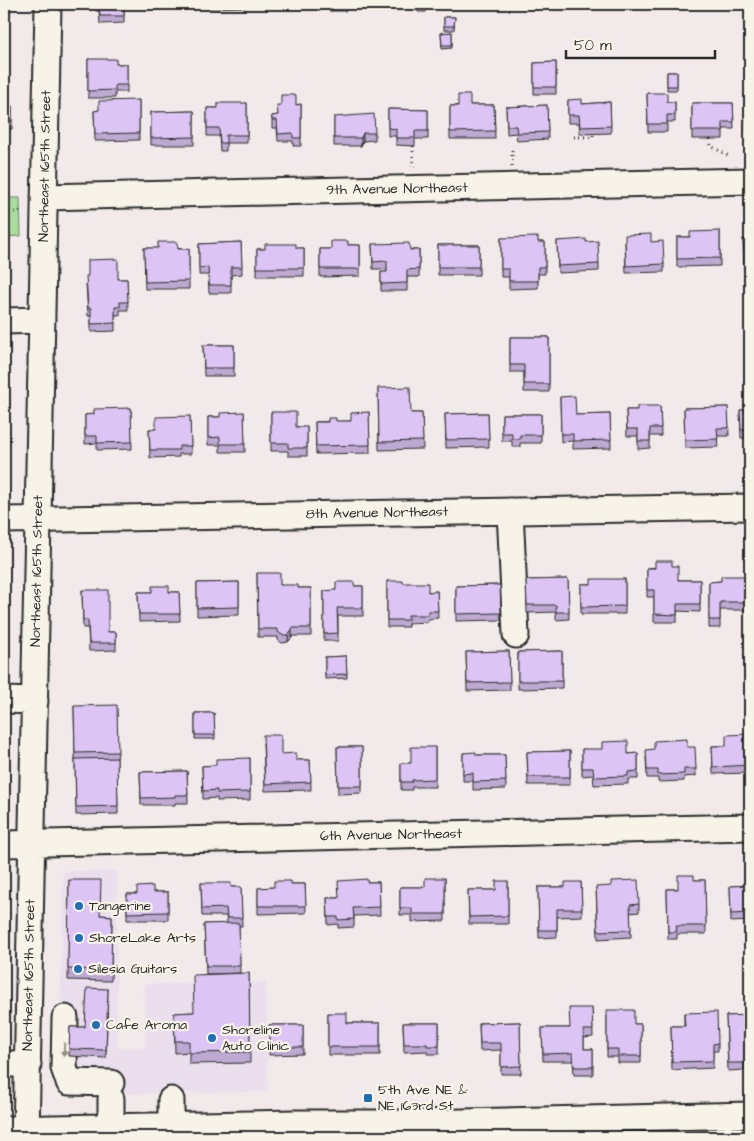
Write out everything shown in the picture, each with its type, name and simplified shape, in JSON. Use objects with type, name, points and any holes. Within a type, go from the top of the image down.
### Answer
[{"type":"street","name":"Northeast 165th Street","points":[[19,1131],[16,1064],[32,844],[35,701],[42,320],[37,204],[48,4]]},
{"type":"street","name":"9th Avenue Northeast","points":[[37,204],[750,181]]},
{"type":"street","points":[[4,321],[42,320]]},
{"type":"street","name":"8th Avenue Northeast","points":[[4,520],[750,507]]},
{"type":"street","points":[[510,511],[516,635]]},
{"type":"street","points":[[4,700],[35,701]]},
{"type":"street","name":"6th Avenue Northeast","points":[[4,844],[750,827]]},
{"type":"street","points":[[65,1018],[64,1068],[69,1082],[111,1091],[111,1127]]},
{"type":"street","points":[[171,1100],[171,1126]]},
{"type":"street","points":[[19,1131],[171,1126],[232,1117],[277,1130],[421,1130],[750,1115]]},
{"type":"path","points":[[574,136],[594,136],[594,134]]},
{"type":"path","points":[[710,139],[710,146],[729,156]]},
{"type":"path","points":[[413,146],[413,170]]},
{"type":"path","points":[[4,213],[37,204]]},
{"type":"shaded area","points":[[63,871],[117,871],[117,1048],[145,1047],[144,984],[266,982],[268,1092],[65,1095],[59,1084]]},
{"type":"green space","points":[[4,198],[20,198],[21,236],[4,237]]},
{"type":"building","points":[[4,4],[10,4],[10,10],[4,10]]},
{"type":"building","points":[[99,4],[124,4],[124,16],[100,16]]},
{"type":"building","points":[[418,4],[426,4],[426,8],[418,8]]},
{"type":"building","points":[[444,17],[455,17],[454,26],[444,26]]},
{"type":"building","points":[[452,32],[452,45],[442,45],[441,33]]},
{"type":"building","points":[[88,59],[116,59],[116,64],[127,64],[127,85],[115,85],[115,90],[88,91]]},
{"type":"building","points":[[556,62],[556,87],[534,87],[534,63]]},
{"type":"building","points":[[667,72],[677,72],[677,86],[667,86]]},
{"type":"building","points":[[647,93],[667,93],[667,102],[675,102],[675,115],[667,115],[667,124],[648,124]]},
{"type":"building","points":[[281,95],[296,95],[296,105],[301,104],[301,138],[293,138],[293,133],[278,134],[277,120],[272,120],[272,116],[278,115],[277,105],[281,105]]},
{"type":"building","points":[[458,95],[470,95],[470,105],[494,105],[495,131],[450,132],[450,106],[458,106]]},
{"type":"building","points":[[582,99],[582,104],[610,102],[611,126],[580,127],[579,115],[568,115],[568,100]]},
{"type":"building","points":[[139,100],[139,133],[95,134],[94,111],[99,110],[99,101]]},
{"type":"building","points":[[747,102],[750,102],[750,122],[747,122]]},
{"type":"building","points":[[218,103],[247,103],[247,135],[226,135],[226,143],[220,143],[219,128],[207,128],[207,108],[218,108]]},
{"type":"building","points":[[692,103],[733,103],[734,122],[723,122],[723,131],[692,131]]},
{"type":"building","points":[[547,105],[548,132],[517,133],[516,126],[507,126],[506,107]]},
{"type":"building","points":[[4,106],[12,106],[12,121],[4,121]]},
{"type":"building","points":[[388,109],[428,110],[428,131],[415,131],[415,138],[396,138],[396,129],[388,128]]},
{"type":"building","points":[[194,111],[194,137],[151,138],[151,112]]},
{"type":"building","points":[[374,114],[375,133],[363,133],[361,138],[334,138],[334,117]]},
{"type":"building","points":[[720,231],[720,258],[677,259],[677,237],[690,237],[690,232]]},
{"type":"building","points":[[651,234],[651,242],[663,241],[664,264],[626,266],[625,235]]},
{"type":"building","points":[[538,237],[538,242],[545,242],[545,267],[538,267],[538,281],[509,281],[509,269],[501,269],[501,238]]},
{"type":"building","points":[[586,239],[586,242],[598,241],[599,264],[558,266],[557,241]]},
{"type":"building","points":[[743,239],[750,239],[750,261],[744,261]]},
{"type":"building","points":[[331,241],[348,241],[348,245],[360,245],[360,269],[320,269],[320,249],[331,249]]},
{"type":"building","points":[[158,242],[177,242],[178,249],[189,249],[189,281],[145,282],[144,248],[158,248]]},
{"type":"building","points":[[241,242],[242,267],[231,267],[231,285],[209,285],[208,267],[199,268],[199,244]]},
{"type":"building","points":[[409,243],[410,250],[419,250],[419,269],[407,270],[407,283],[381,284],[381,272],[387,272],[387,261],[373,262],[372,244]]},
{"type":"building","points":[[265,244],[296,244],[296,248],[304,248],[304,268],[257,268],[257,249],[265,249]]},
{"type":"building","points":[[438,245],[479,245],[479,267],[438,267]]},
{"type":"building","points":[[118,259],[118,279],[127,279],[128,302],[120,302],[120,307],[115,307],[115,323],[91,324],[91,308],[88,308],[86,276],[88,276],[88,260]]},
{"type":"building","points":[[510,337],[549,337],[549,384],[524,384],[524,365],[510,365]]},
{"type":"building","points":[[203,345],[234,345],[234,368],[204,368]]},
{"type":"building","points":[[410,387],[411,413],[422,413],[423,441],[379,442],[378,388]]},
{"type":"building","points":[[575,396],[576,415],[610,414],[611,440],[573,441],[573,434],[561,434],[560,397]]},
{"type":"building","points":[[637,406],[660,406],[661,428],[650,428],[650,441],[638,441],[638,429],[627,429],[626,410],[637,410]]},
{"type":"building","points":[[728,407],[729,428],[717,428],[718,439],[685,440],[684,408]]},
{"type":"building","points":[[131,408],[132,442],[97,443],[97,436],[85,436],[85,415],[94,414],[94,409]]},
{"type":"building","points":[[740,410],[750,410],[750,430],[741,430]]},
{"type":"building","points":[[244,412],[245,444],[220,444],[220,437],[208,438],[208,417],[220,417],[220,413]]},
{"type":"building","points":[[271,412],[296,412],[296,427],[307,427],[307,448],[288,448],[288,443],[271,443]]},
{"type":"building","points":[[369,412],[370,445],[316,446],[315,422],[328,422],[328,418],[336,418],[336,421],[351,421],[351,413]]},
{"type":"building","points":[[488,413],[489,439],[446,440],[445,414]]},
{"type":"building","points":[[502,414],[541,414],[541,435],[520,435],[520,439],[512,439],[512,433],[502,433]]},
{"type":"building","points":[[190,416],[191,446],[179,446],[179,450],[150,450],[149,429],[156,429],[156,417]]},
{"type":"building","points":[[655,561],[672,561],[672,566],[678,566],[678,580],[700,580],[700,604],[677,604],[677,615],[654,614],[654,590],[647,590],[647,568],[655,568]]},
{"type":"building","points":[[257,573],[280,573],[280,585],[298,585],[298,588],[311,588],[311,628],[292,628],[288,635],[282,635],[278,632],[278,629],[258,629]]},
{"type":"building","points":[[721,576],[750,576],[750,602],[720,602],[720,620],[709,620],[709,582],[721,581]]},
{"type":"building","points":[[568,579],[569,612],[556,612],[556,605],[527,605],[526,580]]},
{"type":"building","points":[[591,579],[625,579],[625,606],[581,607],[581,584],[591,584]]},
{"type":"building","points":[[387,581],[428,583],[428,592],[437,591],[438,611],[428,611],[428,615],[408,615],[408,620],[387,620]]},
{"type":"building","points":[[239,582],[239,607],[197,608],[197,583]]},
{"type":"building","points":[[336,582],[354,582],[354,586],[363,586],[363,608],[337,608],[338,633],[324,634],[324,591],[336,590]]},
{"type":"building","points":[[500,585],[501,613],[456,614],[456,586]]},
{"type":"building","points":[[152,586],[169,586],[169,592],[179,592],[180,614],[139,614],[138,592],[152,592]]},
{"type":"building","points":[[82,590],[108,590],[108,632],[116,632],[116,643],[89,643],[88,620],[83,620]]},
{"type":"building","points":[[509,651],[510,682],[467,683],[466,652]]},
{"type":"building","points":[[562,651],[562,681],[518,681],[518,652]]},
{"type":"building","points":[[346,656],[347,674],[325,675],[325,657]]},
{"type":"building","points":[[117,705],[118,752],[75,753],[74,706]]},
{"type":"building","points":[[195,713],[214,713],[215,735],[195,735]]},
{"type":"building","points":[[750,734],[750,765],[713,767],[712,746],[726,746],[726,735]]},
{"type":"building","points":[[263,735],[281,735],[281,754],[296,753],[296,760],[310,760],[311,782],[265,784]]},
{"type":"building","points":[[687,739],[687,747],[695,747],[696,769],[684,769],[684,774],[658,775],[658,770],[647,770],[646,750],[654,749],[654,741]]},
{"type":"building","points":[[628,741],[628,754],[638,753],[638,771],[628,772],[628,776],[594,777],[593,768],[582,768],[582,749],[602,749],[602,742]]},
{"type":"building","points":[[337,747],[362,747],[362,786],[338,786]]},
{"type":"building","points":[[411,747],[435,747],[435,779],[401,782],[401,763],[411,763]]},
{"type":"building","points":[[570,751],[570,777],[528,777],[527,752]]},
{"type":"building","points":[[476,752],[476,755],[505,755],[506,781],[473,782],[473,773],[463,774],[463,753]]},
{"type":"building","points":[[117,758],[118,806],[76,807],[75,759]]},
{"type":"building","points":[[250,758],[250,792],[217,793],[217,790],[203,791],[202,766],[216,765],[216,759]]},
{"type":"building","points":[[187,771],[188,795],[141,798],[140,772]]},
{"type":"building","points":[[678,875],[694,875],[694,880],[705,880],[706,926],[676,926],[677,932],[668,932],[667,889],[678,889]]},
{"type":"building","points":[[425,878],[445,878],[445,914],[412,914],[412,908],[400,908],[400,887],[425,887]]},
{"type":"building","points":[[367,879],[367,882],[379,882],[380,907],[353,908],[354,919],[338,920],[338,917],[328,917],[327,898],[339,898],[338,881]]},
{"type":"building","points":[[69,880],[101,880],[100,915],[112,916],[111,970],[68,969]]},
{"type":"building","points":[[638,880],[639,904],[630,905],[631,930],[598,931],[596,887],[611,886],[611,881]]},
{"type":"building","points":[[274,881],[291,881],[291,884],[305,884],[306,906],[258,906],[258,888],[274,887]]},
{"type":"building","points":[[496,881],[508,881],[508,916],[469,917],[468,890],[496,890]]},
{"type":"building","points":[[565,882],[581,882],[582,909],[557,909],[557,930],[539,930],[538,887],[565,887]]},
{"type":"building","points":[[201,883],[231,883],[231,887],[241,887],[242,918],[227,918],[226,908],[202,909]]},
{"type":"building","points":[[750,885],[750,913],[731,914],[730,886]]},
{"type":"building","points":[[153,886],[153,892],[168,892],[168,912],[127,913],[127,894],[137,894],[137,887]]},
{"type":"building","points":[[239,923],[240,966],[206,966],[204,924]]},
{"type":"building","name":"Shoreline Auto Clinic","points":[[249,973],[250,1052],[189,1053],[189,1041],[175,1041],[174,1013],[194,1012],[193,975]]},
{"type":"building","name":"Cafe Aroma","points":[[87,988],[108,989],[106,1050],[69,1049],[70,1027],[85,1027]]},
{"type":"building","points":[[569,1008],[592,1008],[593,1030],[584,1030],[584,1049],[593,1049],[593,1067],[574,1067],[573,1053],[543,1054],[542,1028],[570,1028]]},
{"type":"building","points":[[607,1010],[634,1010],[634,1024],[641,1024],[641,1056],[618,1056],[618,1049],[607,1049]]},
{"type":"building","points":[[717,1012],[718,1043],[713,1044],[713,1061],[672,1062],[671,1026],[685,1026],[684,1013]]},
{"type":"building","points":[[328,1013],[347,1013],[347,1023],[380,1023],[380,1047],[328,1047]]},
{"type":"building","points":[[750,1015],[750,1051],[745,1051],[745,1063],[728,1063],[726,1016]]},
{"type":"building","points":[[520,1022],[521,1066],[501,1067],[501,1043],[480,1043],[479,1023]]},
{"type":"building","points":[[403,1023],[439,1023],[439,1046],[404,1044]]},
{"type":"building","points":[[269,1025],[303,1025],[303,1047],[269,1047]]},
{"type":"place","name":"Tangerine","points":[[79,906]]},
{"type":"place","name":"ShoreLake Arts","points":[[79,938]]},
{"type":"place","name":"Silesia Guitars","points":[[78,969]]},
{"type":"place","name":"Cafe Aroma","points":[[96,1025]]},
{"type":"place","name":"Shoreline Auto Clinic","points":[[212,1038]]},
{"type":"place","name":"5th Ave NE & NE 163rd St","points":[[368,1098]]}]
